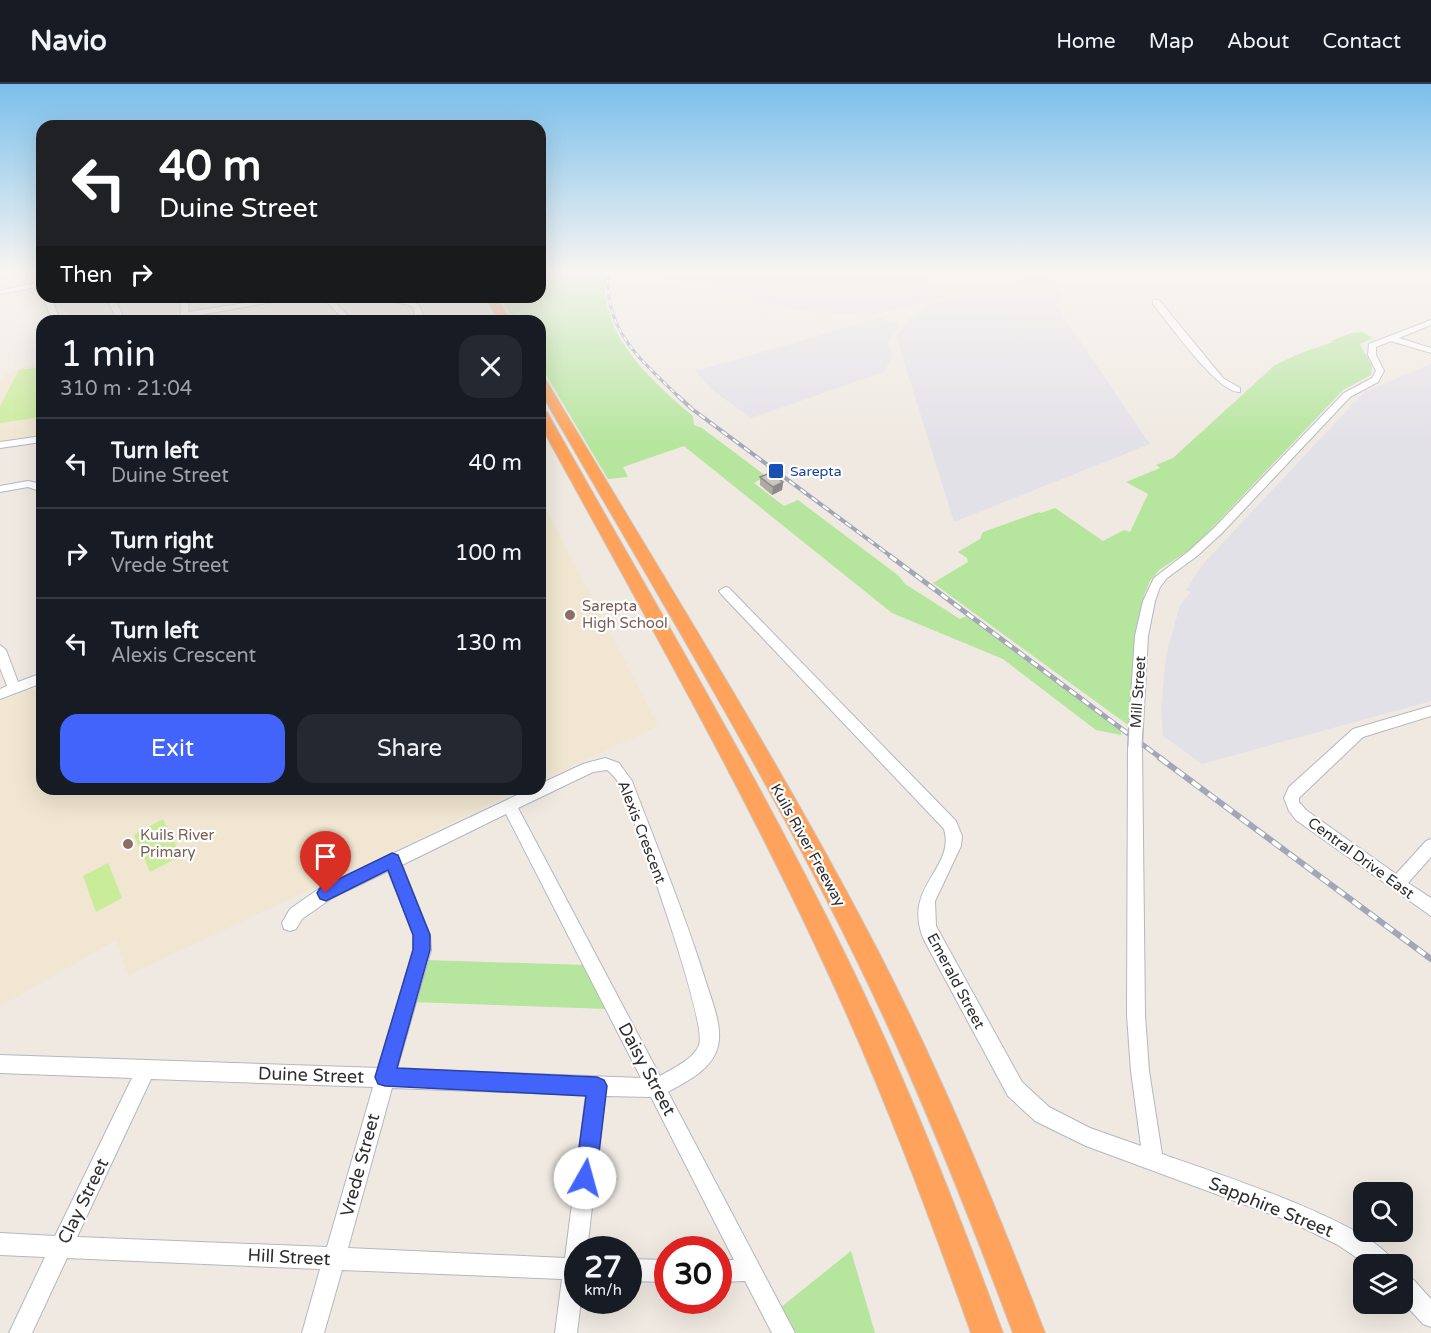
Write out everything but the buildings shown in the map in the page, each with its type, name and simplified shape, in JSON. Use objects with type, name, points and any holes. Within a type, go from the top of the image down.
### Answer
[{"type":"highway","name":"Kuils River Freeway","points":[[546,391],[760,758],[844,911],[904,1033],[958,1154],[1029,1333]]},
{"type":"highway","name":"Kuils River Freeway","points":[[546,423],[761,814],[813,917],[876,1051],[987,1333]]},
{"type":"street","points":[[1178,328],[1220,380],[1237,390]]},
{"type":"street","points":[[1392,337],[1415,328]]},
{"type":"street","points":[[1392,337],[1431,349]]},
{"type":"street","name":"Mill Street","points":[[1154,1160],[1140,1071],[1136,1016],[1136,726],[1140,656],[1155,585],[1169,570],[1201,548],[1347,395],[1378,378],[1380,371],[1371,355],[1371,348],[1392,337]]},
{"type":"street","points":[[0,445],[36,440]]},
{"type":"street","points":[[0,489],[36,485]]},
{"type":"street","name":"Emerald Street","points":[[725,591],[951,826],[954,832],[954,847],[927,900],[925,918],[930,934],[1015,1089],[1042,1114],[1086,1136],[1154,1160]]},
{"type":"street","points":[[0,650],[14,688]]},
{"type":"street","points":[[0,694],[36,680]]},
{"type":"street","name":"Central Drive East","points":[[1431,711],[1358,733],[1293,791],[1290,798],[1293,806],[1305,818],[1431,908]]},
{"type":"street","name":"Alexis Crescent","points":[[546,789],[602,763],[611,764],[618,769],[625,781],[692,968],[710,1026],[710,1042],[702,1057],[657,1088]]},
{"type":"street","name":"Alexis Crescent","points":[[290,923],[296,914],[326,893],[532,795]]},
{"type":"street","name":"Daisy Street","points":[[508,806],[784,1333]]},
{"type":"street","points":[[1397,884],[1431,846]]},
{"type":"street","name":"Vrede Street","points":[[313,1333],[423,943],[392,860]]},
{"type":"street","name":"Duine Street","points":[[0,1064],[657,1088]]},
{"type":"street","name":"Clay Street","points":[[20,1333],[146,1069]]},
{"type":"street","points":[[580,1236],[597,1086]]},
{"type":"street","name":"Sapphire Street","points":[[1154,1160],[1293,1212],[1346,1238],[1369,1254]]},
{"type":"street","name":"Hill Street","points":[[0,1244],[564,1268]]},
{"type":"street","points":[[732,1271],[751,1270]]},
{"type":"street","points":[[1413,1296],[1431,1316]]},
{"type":"street","points":[[566,1333],[569,1314]]},
{"type":"shaded area","points":[[844,328],[897,328],[888,345],[894,355],[884,372],[751,418],[711,389],[696,371]]},
{"type":"shaded area","points":[[902,328],[1071,328],[1150,444],[954,522],[896,336]]},
{"type":"shaded area","points":[[36,364],[36,436],[0,442],[0,385],[4,374]]},
{"type":"shaded area","points":[[1431,364],[1431,701],[1202,764],[1163,736],[1161,709],[1166,656],[1180,605],[1191,592],[1186,590],[1203,564],[1364,392]]},
{"type":"shaded area","name":"Sarepta High School","points":[[546,509],[658,726],[546,778]]},
{"type":"shaded area","name":"Kuils River Primary","points":[[36,688],[36,795],[510,795],[128,975],[116,940],[0,1006],[0,701]]},
{"type":"green space","points":[[546,328],[616,328],[630,353],[644,370],[693,416],[694,425],[702,428],[766,476],[754,483],[784,506],[798,500],[899,576],[905,584],[960,619],[966,616],[1121,731],[1121,735],[1096,730],[1003,659],[892,613],[684,446],[623,467],[628,477],[608,479],[546,375]]},
{"type":"green space","points":[[1362,332],[1373,338],[1360,344],[1372,366],[1371,375],[1343,390],[1194,547],[1159,570],[1150,581],[1144,595],[1136,636],[1128,725],[933,583],[968,562],[967,558],[958,552],[980,539],[983,532],[1039,512],[1055,508],[1103,541],[1124,530],[1130,532],[1148,494],[1126,482],[1160,468],[1156,465],[1173,458],[1275,365],[1351,333]]},
{"type":"green space","points":[[36,368],[36,418],[0,423],[0,406],[19,370]]},
{"type":"green space","points":[[163,819],[181,856],[150,872],[134,835]]},
{"type":"green space","points":[[108,863],[122,898],[96,912],[83,876]]},
{"type":"green space","points":[[425,960],[585,965],[608,1009],[413,1002]]},
{"type":"green space","points":[[851,1251],[875,1333],[793,1333],[780,1308]]},
{"type":"railway","points":[[619,328],[638,356],[680,398]]},
{"type":"railway","points":[[678,396],[692,409],[892,557]]},
{"type":"railway","points":[[890,556],[1162,759]]},
{"type":"railway","points":[[1160,758],[1431,959]]},
{"type":"place","name":"Sarepta","points":[[776,471]]},
{"type":"place","name":"Sarepta High School","points":[[570,615]]},
{"type":"place","name":"Kuils River Primary","points":[[128,844]]},
{"type":"route","points":[[326,893],[392,860],[422,935],[422,950],[385,1077],[597,1086],[585,1178]]}]
